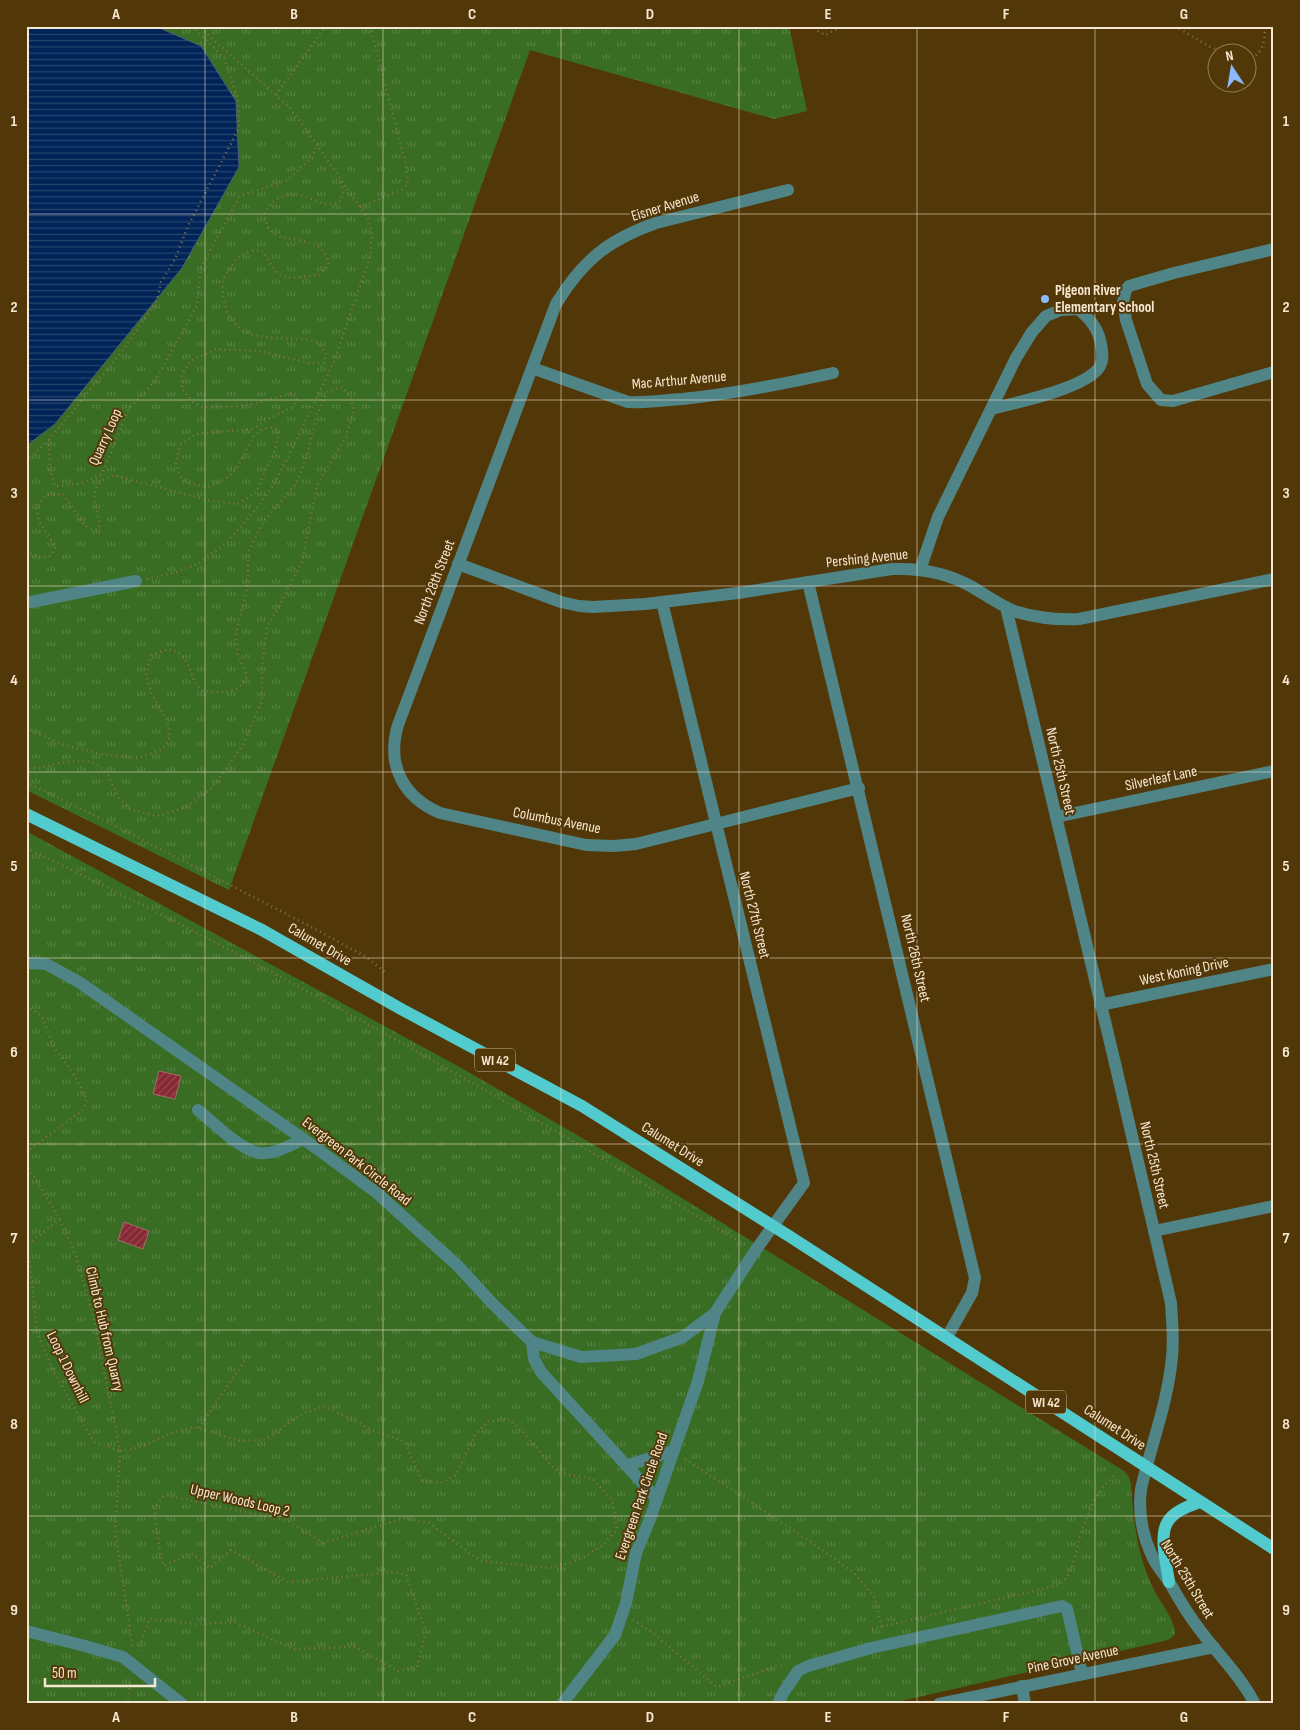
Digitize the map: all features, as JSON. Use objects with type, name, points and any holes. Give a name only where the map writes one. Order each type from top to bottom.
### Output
[{"type":"main road","name":"Calumet Drive","points":[[26,814],[262,930],[401,1009],[582,1106],[774,1226],[1274,1549]]},
{"type":"main road","points":[[1169,1582],[1164,1546],[1166,1525],[1176,1513],[1200,1502]]},
{"type":"street","name":"Eisner Avenue","points":[[532,368],[556,304],[576,274],[600,251],[616,240],[656,223],[788,190]]},
{"type":"street","points":[[1274,249],[1174,273],[1130,286],[1126,290],[1123,302],[1126,320],[1147,384],[1162,400],[1173,400],[1274,372]]},
{"type":"street","points":[[920,570],[938,517],[1016,358],[1032,332],[1046,316],[1061,310],[1078,309],[1095,325],[1100,338],[1103,357],[1100,367],[1084,381],[991,409]]},
{"type":"street","name":"Mac Arthur Avenue","points":[[532,368],[628,402],[706,396],[763,388],[833,373]]},
{"type":"street","name":"North 28th Street","points":[[422,804],[400,778],[394,757],[395,736],[532,368]]},
{"type":"street","name":"Pershing Avenue","points":[[458,564],[561,602],[579,606],[645,604],[738,593],[892,569],[920,570],[954,578],[1006,607],[1036,617],[1058,620],[1079,619],[1274,578]]},
{"type":"street","points":[[26,603],[136,582]]},
{"type":"street","name":"North 26th Street","points":[[808,582],[859,788],[975,1278],[972,1293],[946,1337]]},
{"type":"street","name":"North 27th Street","points":[[662,602],[804,1183],[774,1226]]},
{"type":"street","name":"North 25th Street","points":[[1006,607],[1171,1303],[1172,1356],[1168,1383],[1146,1467],[1140,1499],[1141,1522],[1154,1559],[1200,1630],[1232,1667],[1255,1704]]},
{"type":"street","name":"Silverleaf Lane","points":[[1056,818],[1274,771]]},
{"type":"street","name":"Columbus Avenue","points":[[422,804],[440,813],[586,844],[614,846],[636,844],[717,825],[859,788]]},
{"type":"street","name":"Evergreen Park Circle Road","points":[[26,963],[46,964],[79,982],[303,1138],[377,1193],[458,1266],[532,1342],[581,1357],[636,1354],[683,1337],[715,1313]]},
{"type":"street","name":"West Koning Drive","points":[[1100,1005],[1274,969]]},
{"type":"street","points":[[198,1110],[245,1148],[260,1153],[290,1146],[303,1138]]},
{"type":"street","points":[[1154,1231],[1274,1206]]},
{"type":"street","name":"Evergreen Park Circle Road","points":[[562,1704],[615,1635],[636,1553],[698,1381],[715,1313],[755,1251],[774,1226]]},
{"type":"street","points":[[532,1342],[534,1359],[541,1372],[628,1465],[657,1499]]},
{"type":"street","points":[[628,1465],[674,1451]]},
{"type":"street","points":[[778,1704],[798,1671],[808,1666],[871,1648],[1062,1606],[1067,1609],[1082,1674]]},
{"type":"street","points":[[26,1631],[123,1658],[182,1704]]},
{"type":"street","name":"Pine Grove Avenue","points":[[939,1704],[1214,1647]]},
{"type":"street","points":[[1022,1686],[1025,1704]]},
{"type":"path","points":[[26,461],[49,440],[123,350],[156,304],[161,282],[175,259],[188,226],[239,128],[238,100],[224,58],[192,26]]},
{"type":"path","points":[[136,582],[177,572],[201,562],[228,541],[271,489],[333,364],[370,257],[372,234],[369,220],[304,124],[288,106],[198,26]]},
{"type":"path","points":[[276,95],[326,26]]},
{"type":"path","points":[[360,207],[397,192],[406,186],[408,180],[402,145],[370,26]]},
{"type":"path","points":[[817,26],[818,31],[825,35],[844,26]]},
{"type":"path","points":[[1175,26],[1208,46]]},
{"type":"path","points":[[1258,55],[1265,42],[1265,26]]},
{"type":"path","name":"Quarry Loop","points":[[49,440],[50,469],[55,486],[79,484],[102,474],[128,410],[155,380],[197,306],[201,267],[240,196],[286,181],[313,157],[316,144]]},
{"type":"path","points":[[26,551],[39,558],[50,556],[56,547],[39,522],[36,507],[46,495],[63,494],[85,526],[96,530],[100,525],[94,492],[100,480],[114,475],[207,500],[238,504],[256,492],[275,450],[279,434],[274,427],[263,429],[254,436],[235,471],[222,481],[206,487],[189,483],[180,476],[176,463],[180,445],[196,434],[252,428],[292,408],[297,398],[292,393],[253,404],[226,407],[203,406],[194,403],[182,389],[182,375],[190,361],[216,349],[259,351],[310,363],[324,363],[326,354],[320,345],[310,340],[267,337],[247,333],[236,326],[226,313],[223,297],[223,276],[236,258],[248,251],[261,250],[278,274],[292,278],[319,275],[328,265],[327,255],[318,247],[300,240],[279,236],[268,227],[264,214],[269,204],[281,197],[298,195],[331,205],[340,201],[343,192],[341,179]]},
{"type":"path","points":[[26,728],[64,745],[106,755],[138,758],[162,749],[170,737],[167,720],[152,694],[146,675],[151,655],[169,649],[181,654],[189,666],[194,681],[202,691],[221,693],[234,691],[245,682],[247,676],[238,655],[236,634],[247,588],[249,551],[263,522],[296,484],[307,455],[316,416],[328,391],[342,387],[350,396],[354,410],[346,436],[317,485],[302,562],[267,628],[262,663],[262,701],[243,745],[212,788],[184,808],[159,816],[131,810],[120,799],[106,772],[96,764],[82,760],[39,768],[26,768]]},
{"type":"path","points":[[26,782],[122,829],[317,930],[366,957],[385,972]]},
{"type":"path","points":[[26,848],[193,931],[462,1076],[740,1242]]},
{"type":"path","points":[[26,1009],[30,1008],[41,1015],[55,1049],[74,1075],[87,1099],[82,1111],[26,1152]]},
{"type":"path","name":"Climb to Hub from Quarry","points":[[26,1164],[60,1218],[76,1256],[94,1320],[120,1451],[115,1532],[134,1665]]},
{"type":"path","points":[[27,1244],[60,1218]]},
{"type":"path","points":[[733,1238],[736,1234]]},
{"type":"path","name":"Loop 1 Downhill","points":[[27,1244],[38,1332],[53,1370],[94,1442],[120,1451]]},
{"type":"path","points":[[199,1428],[245,1360]]},
{"type":"path","name":"Upper Woods Loop 2","points":[[120,1451],[141,1446],[174,1432],[195,1427],[240,1441],[265,1440],[303,1413],[326,1406],[372,1430],[404,1442],[422,1480],[440,1483],[456,1475],[475,1435],[488,1421],[510,1420],[523,1432],[558,1473],[593,1479],[612,1500],[617,1529],[602,1546],[579,1560],[549,1568],[481,1560],[429,1522],[404,1518],[323,1543],[288,1521],[165,1495],[154,1508],[160,1554],[164,1566],[191,1553],[210,1568],[231,1550],[288,1582],[393,1572],[406,1576],[426,1632],[417,1667],[398,1671],[355,1647],[294,1649],[235,1622],[195,1624],[149,1619],[134,1665]]},
{"type":"path","points":[[674,1451],[853,1572],[875,1598],[882,1627]]},
{"type":"path","points":[[872,1629],[1058,1585],[1066,1579],[1072,1568],[1081,1531],[1092,1506],[1103,1487],[1116,1473]]},
{"type":"path","points":[[622,1613],[653,1633],[717,1687],[776,1666],[796,1663],[802,1669]]},
{"type":"path","points":[[127,1704],[134,1665]]},
{"type":"green space","points":[[26,26],[789,26],[807,111],[774,119],[530,50],[229,890],[26,790]]},
{"type":"green space","points":[[26,831],[465,1070],[630,1166],[1124,1471],[1129,1477],[1131,1484],[1135,1526],[1144,1566],[1155,1592],[1171,1618],[1175,1634],[1170,1639],[1164,1641],[888,1704],[26,1704]]},
{"type":"water","points":[[155,26],[201,46],[236,101],[239,167],[182,268],[55,424],[26,446],[26,27]]},
{"type":"building","points":[[159,1071],[181,1076],[175,1099],[153,1094]]},
{"type":"building","points":[[124,1222],[149,1231],[143,1249],[118,1240]]},
{"type":"place","name":"Pigeon River Elementary School","points":[[1045,299]]}]
